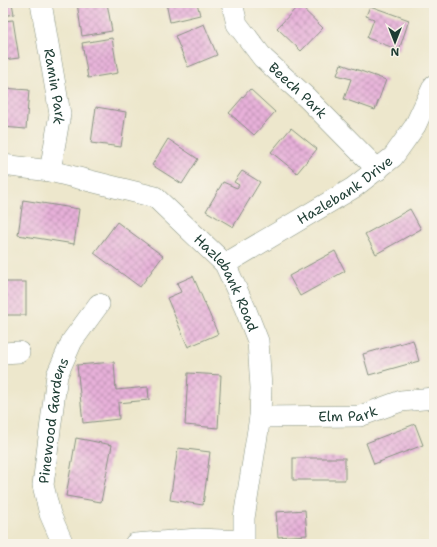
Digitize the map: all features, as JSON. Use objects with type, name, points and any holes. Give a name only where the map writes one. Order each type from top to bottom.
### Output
[{"type":"street","name":"Ramin Park","points":[[41,3],[60,114],[50,171]]},
{"type":"street","name":"Beech Park","points":[[232,3],[237,24],[263,58],[307,98],[378,170]]},
{"type":"street","name":"Hazlebank Drive","points":[[225,264],[353,188],[378,170],[393,157],[415,126],[434,85]]},
{"type":"street","name":"Hazlebank Road","points":[[3,165],[50,171],[155,197],[225,264],[258,340],[261,388],[260,417],[244,518],[244,542],[198,539],[135,544]]},
{"type":"street","name":"Pinewood Gardens","points":[[63,544],[50,514],[43,485],[57,375],[72,341],[99,304]]},
{"type":"street","name":"Elm Park","points":[[260,417],[360,416],[401,401],[434,398]]},
{"type":"building","points":[[3,3],[12,3],[14,14],[3,16]]},
{"type":"building","points":[[77,3],[107,3],[112,31],[82,36]]},
{"type":"building","points":[[166,3],[197,3],[200,15],[170,22]]},
{"type":"building","points":[[299,5],[323,28],[301,51],[277,28]]},
{"type":"building","points":[[370,6],[409,20],[399,50],[367,38],[374,19],[366,16]]},
{"type":"building","points":[[13,20],[19,58],[3,60],[3,21]]},
{"type":"building","points":[[204,24],[217,55],[188,67],[175,36]]},
{"type":"building","points":[[112,38],[118,73],[88,78],[82,43]]},
{"type":"building","points":[[341,64],[386,80],[375,110],[344,99],[351,79],[337,75]]},
{"type":"building","points":[[3,88],[29,90],[26,129],[3,127]]},
{"type":"building","points":[[250,89],[275,112],[254,135],[229,113]]},
{"type":"building","points":[[96,107],[126,112],[121,147],[91,143]]},
{"type":"building","points":[[291,128],[317,149],[297,173],[271,152]]},
{"type":"building","points":[[168,139],[198,159],[182,184],[152,165]]},
{"type":"building","points":[[242,171],[260,182],[233,227],[206,211],[223,182],[237,188],[239,185],[234,182]]},
{"type":"building","points":[[23,200],[79,209],[74,244],[18,235]]},
{"type":"building","points":[[410,209],[421,229],[376,254],[365,234]]},
{"type":"building","points":[[117,222],[163,256],[140,287],[94,253]]},
{"type":"building","points":[[335,251],[345,271],[300,296],[289,276]]},
{"type":"building","points":[[193,276],[218,334],[188,347],[167,298],[181,292],[177,283]]},
{"type":"building","points":[[3,282],[26,282],[26,315],[3,315]]},
{"type":"building","points":[[413,340],[419,361],[369,375],[363,354]]},
{"type":"building","points":[[114,362],[116,390],[148,387],[149,400],[118,403],[119,419],[83,423],[77,365]]},
{"type":"building","points":[[188,373],[221,375],[218,428],[185,425]]},
{"type":"building","points":[[415,424],[423,445],[374,464],[366,443]]},
{"type":"building","points":[[76,438],[112,445],[101,502],[66,496]]},
{"type":"building","points":[[178,448],[210,452],[203,505],[170,500]]},
{"type":"building","points":[[293,458],[345,458],[345,480],[293,480]]},
{"type":"building","points":[[305,510],[307,535],[278,537],[276,512]]}]
